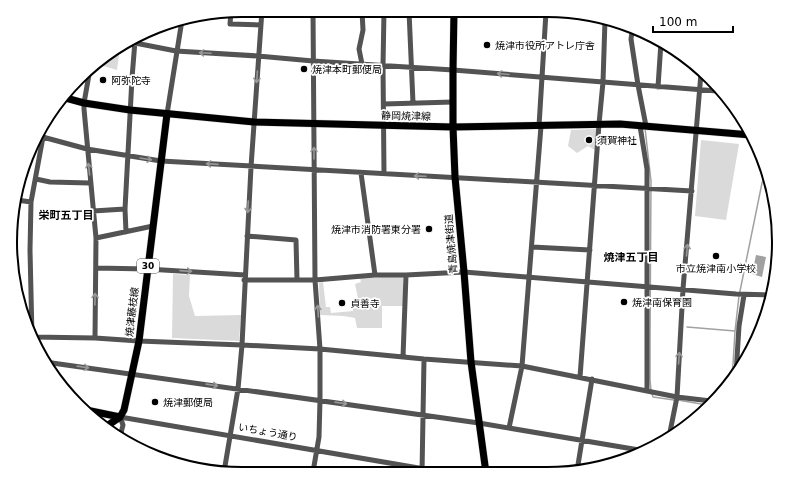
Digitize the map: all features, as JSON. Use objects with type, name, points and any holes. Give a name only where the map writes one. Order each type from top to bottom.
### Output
[{"type":"main road","name":"青島焼津街道","points":[[454,17],[453,127],[455,177],[471,362],[485,467]]},
{"type":"main road","name":"静岡焼津線","points":[[69,99],[84,103],[130,110],[254,122],[453,127],[599,124],[745,134]]},
{"type":"main road","name":"焼津藤枝線","points":[[120,417],[124,410],[139,341],[167,114]]},
{"type":"main road","name":"いちょう通り","points":[[95,412],[120,417]]},
{"type":"main road","points":[[110,424],[120,417]]},
{"type":"street","points":[[230,17],[230,24],[261,25]]},
{"type":"street","points":[[225,467],[238,389],[242,345],[250,167],[262,17]]},
{"type":"street","points":[[313,17],[315,280],[320,350],[319,437],[314,467]]},
{"type":"street","points":[[362,17],[363,30],[359,49],[362,64]]},
{"type":"street","points":[[384,17],[384,174]]},
{"type":"street","points":[[409,17],[413,103]]},
{"type":"street","points":[[509,428],[522,366],[532,247],[546,17]]},
{"type":"street","points":[[580,377],[603,82],[605,25]]},
{"type":"street","points":[[167,114],[181,26]]},
{"type":"street","points":[[631,33],[647,169],[647,390]]},
{"type":"street","points":[[137,43],[176,51],[453,70],[713,91]]},
{"type":"street","points":[[126,232],[125,209],[133,45]]},
{"type":"street","points":[[658,87],[661,48]]},
{"type":"street","points":[[88,78],[84,103],[96,238],[95,338]]},
{"type":"street","points":[[671,430],[676,397],[683,289],[701,78]]},
{"type":"street","points":[[384,104],[453,102]]},
{"type":"street","points":[[42,137],[87,148],[162,161],[692,192]]},
{"type":"street","points":[[32,321],[30,250],[31,202],[36,179],[41,141]]},
{"type":"street","points":[[361,173],[375,275]]},
{"type":"street","points":[[36,179],[50,182],[90,183]]},
{"type":"street","points":[[21,201],[31,202]]},
{"type":"street","points":[[93,211],[125,209]]},
{"type":"street","points":[[96,238],[153,226]]},
{"type":"street","points":[[247,236],[296,240],[297,280]]},
{"type":"street","points":[[532,247],[590,250]]},
{"type":"street","points":[[96,268],[147,269],[244,278],[297,280],[375,275],[464,272],[765,295]]},
{"type":"street","points":[[403,357],[406,275]]},
{"type":"street","points":[[737,363],[739,326],[744,294]]},
{"type":"street","points":[[38,336],[242,345],[522,366],[676,397],[706,400]]},
{"type":"street","points":[[423,467],[424,359]]},
{"type":"street","points":[[53,363],[479,423],[635,449]]},
{"type":"street","points":[[578,465],[592,379]]},
{"type":"street","points":[[120,417],[123,425],[121,432]]},
{"type":"street","name":"いちょう通り","points":[[120,417],[317,450],[403,467]]},
{"type":"shaded area","points":[[119,55],[117,70],[102,66]]},
{"type":"shaded area","points":[[597,129],[595,150],[588,146],[577,153],[568,146],[571,130]]},
{"type":"shaded area","points":[[701,140],[739,144],[726,220],[695,216]]},
{"type":"shaded area","points":[[756,255],[766,257],[762,277],[752,274]]},
{"type":"shaded area","points":[[173,274],[190,275],[189,296],[195,316],[241,315],[239,341],[172,338]]},
{"type":"shaded area","points":[[403,277],[403,306],[382,306],[382,328],[357,328],[355,318],[320,315],[319,283],[323,282],[326,307],[330,307],[331,313],[353,311],[353,304],[359,303],[355,284],[361,282],[360,278]]},
{"type":"waterway","points":[[645,128],[651,181],[651,390]]},
{"type":"waterway","points":[[732,369],[739,296],[763,180]]},
{"type":"waterway","points":[[687,327],[735,331]]},
{"type":"waterway","points":[[652,394],[653,397],[674,400]]},
{"type":"waterway","points":[[678,400],[702,404]]},
{"type":"place","name":"焼津市役所アトレ庁舎","points":[[487,45]]},
{"type":"place","name":"焼津本町郵便局","points":[[304,69]]},
{"type":"place","name":"阿弥陀寺","points":[[103,80]]},
{"type":"place","name":"須賀神社","points":[[589,140]]},
{"type":"place","name":"焼津市消防署東分署","points":[[429,229]]},
{"type":"place","name":"市立焼津南小学校","points":[[716,256]]},
{"type":"place","name":"焼津南保育園","points":[[624,302]]},
{"type":"place","name":"貞善寺","points":[[342,303]]},
{"type":"place","name":"焼津郵便局","points":[[155,402]]},
{"type":"district","name":"栄町五丁目","points":[[66,215]]},
{"type":"district","name":"焼津五丁目","points":[[631,257]]}]
